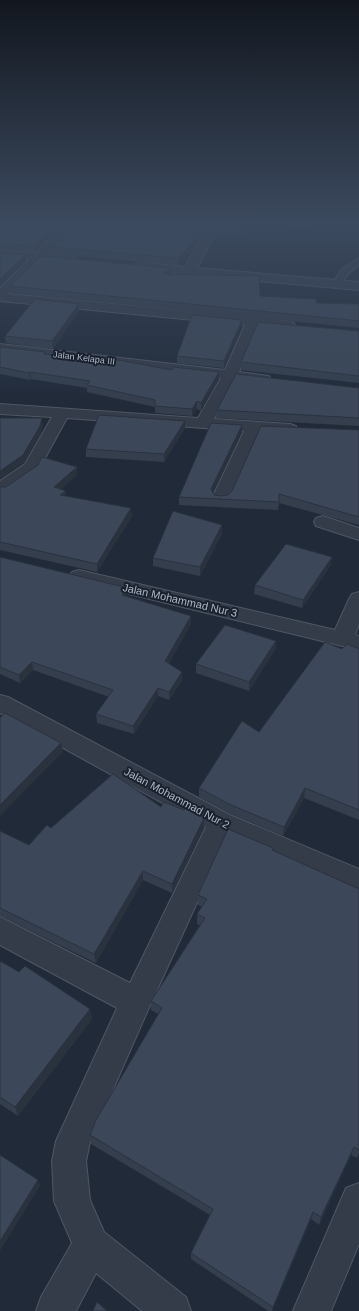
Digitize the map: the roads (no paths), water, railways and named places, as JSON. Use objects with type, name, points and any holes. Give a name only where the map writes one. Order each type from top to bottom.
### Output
[{"type":"street","points":[[0,296],[12,284]]},
{"type":"street","points":[[339,284],[359,286]]},
{"type":"street","points":[[0,296],[298,326]]},
{"type":"street","points":[[203,424],[230,375],[252,321]]},
{"type":"street","name":"Jalan Kelapa III","points":[[0,348],[276,380]]},
{"type":"street","points":[[0,410],[302,430]]},
{"type":"street","points":[[0,489],[32,467],[62,414]]},
{"type":"street","points":[[221,498],[254,427]]},
{"type":"street","points":[[323,522],[359,534]]},
{"type":"street","name":"Jalan Mohammad Nur 3","points":[[62,572],[350,641]]},
{"type":"street","points":[[350,641],[359,599]]},
{"type":"street","name":"Jalan Mohammad Nur 2","points":[[0,703],[221,822],[359,882]]},
{"type":"street","points":[[172,1311],[92,1245],[72,1201],[69,1161],[73,1141],[136,1002],[221,822]]},
{"type":"street","points":[[0,930],[136,1002]]},
{"type":"street","points":[[312,1311],[359,1201]]},
{"type":"street","points":[[55,1311],[92,1245]]}]
